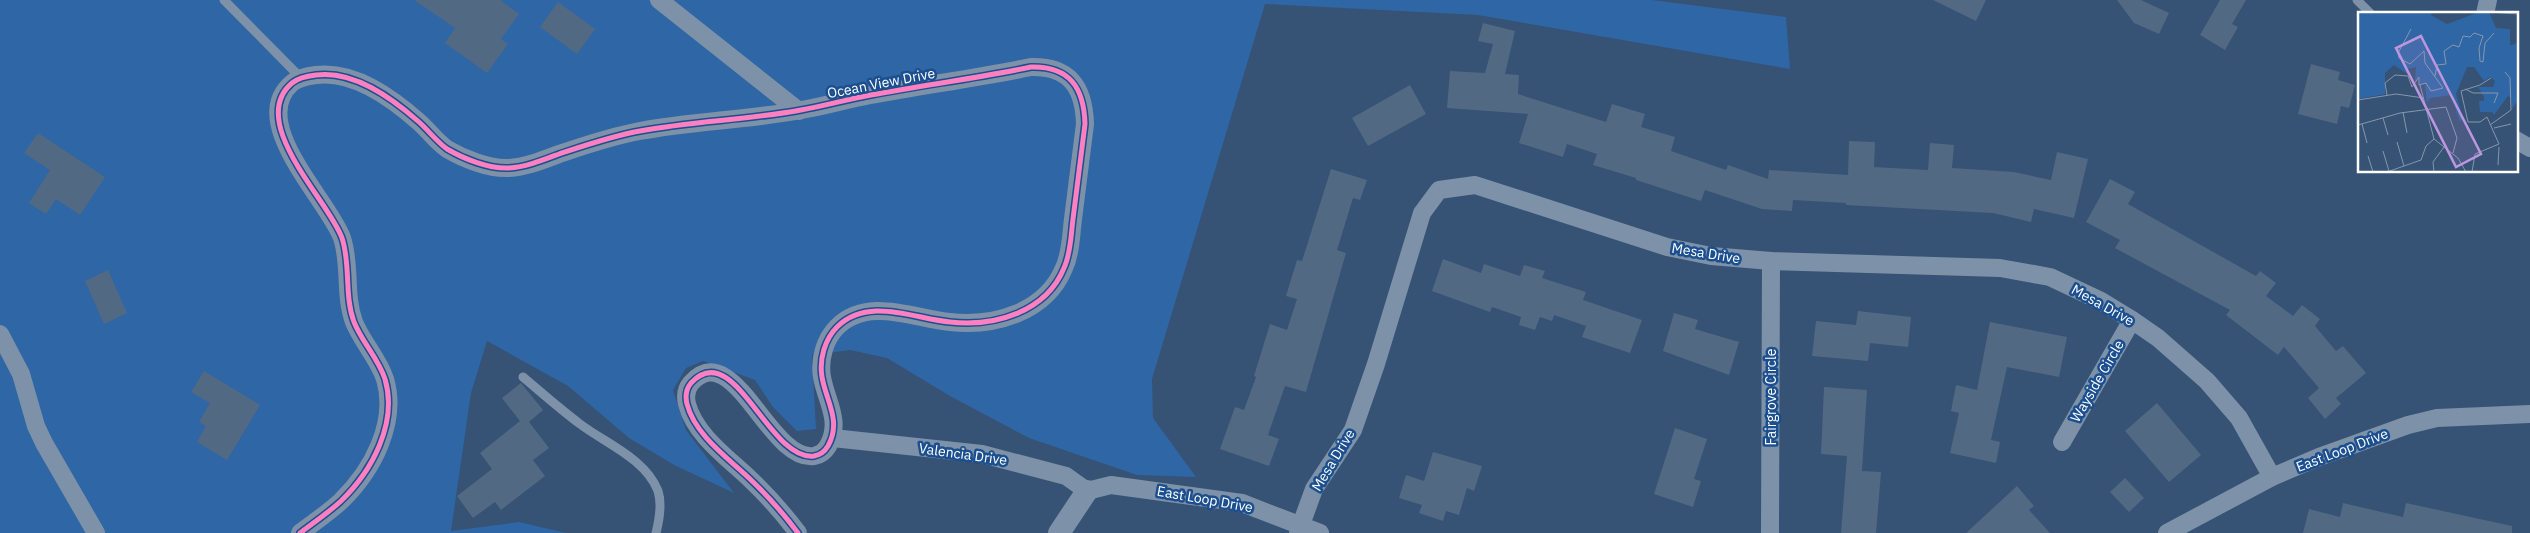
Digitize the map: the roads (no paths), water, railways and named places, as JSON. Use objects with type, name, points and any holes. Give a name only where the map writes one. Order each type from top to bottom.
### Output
[{"type":"street","points":[[659,0],[799,111]]},
{"type":"street","name":"Ocean View Drive","points":[[301,78],[329,73],[349,77],[397,105],[451,151],[487,165],[507,168],[529,164],[634,132],[674,125],[799,111],[868,95],[1031,67],[1046,67],[1066,76],[1080,91],[1084,105],[1085,124],[1068,257],[1057,282],[1033,306],[994,321],[950,322],[886,311],[867,312],[842,322],[827,340],[822,358],[822,376],[835,421],[833,438]]},
{"type":"street","points":[[300,533],[341,501],[366,472],[383,435],[388,399],[379,363],[354,322],[349,302],[343,242],[337,227],[318,201],[281,134],[279,109],[283,94],[291,84],[301,78]]},
{"type":"street","points":[[2518,141],[2530,148]]},
{"type":"street","name":"Mesa Drive","points":[[1300,529],[1314,489],[1352,430],[1376,364],[1422,213],[1440,190],[1474,185],[1565,216],[1668,247],[1712,256],[1771,261],[2000,268],[2050,277],[2101,301],[2132,320],[2158,338],[2207,381],[2239,418],[2272,478]]},
{"type":"street","name":"Fairgrove Circle","points":[[1770,532],[1771,261]]},
{"type":"street","name":"Wayside Circle","points":[[2062,442],[2132,320]]},
{"type":"street","points":[[0,334],[21,374],[36,426],[44,443],[96,533]]},
{"type":"street","points":[[798,533],[780,509],[721,453],[694,421],[686,403],[688,386],[699,374],[706,371],[726,376],[786,446],[796,454],[817,456],[826,450],[833,438]]},
{"type":"street","name":"East Loop Drive","points":[[2167,533],[2272,478],[2319,457],[2408,425],[2437,418],[2530,414]]},
{"type":"street","name":"Valencia Drive","points":[[833,438],[982,454],[1066,476],[1087,491]]},
{"type":"street","name":"East Loop Drive","points":[[1087,491],[1111,485],[1200,496],[1255,506],[1300,529],[1320,533]]},
{"type":"street","points":[[1059,533],[1087,491]]},
{"type":"lane","points":[[224,0],[301,78]]},
{"type":"lane","points":[[2357,0],[2369,12]]},
{"type":"lane","points":[[523,377],[581,425],[632,460],[651,478],[659,493],[659,519],[656,533]]}]
